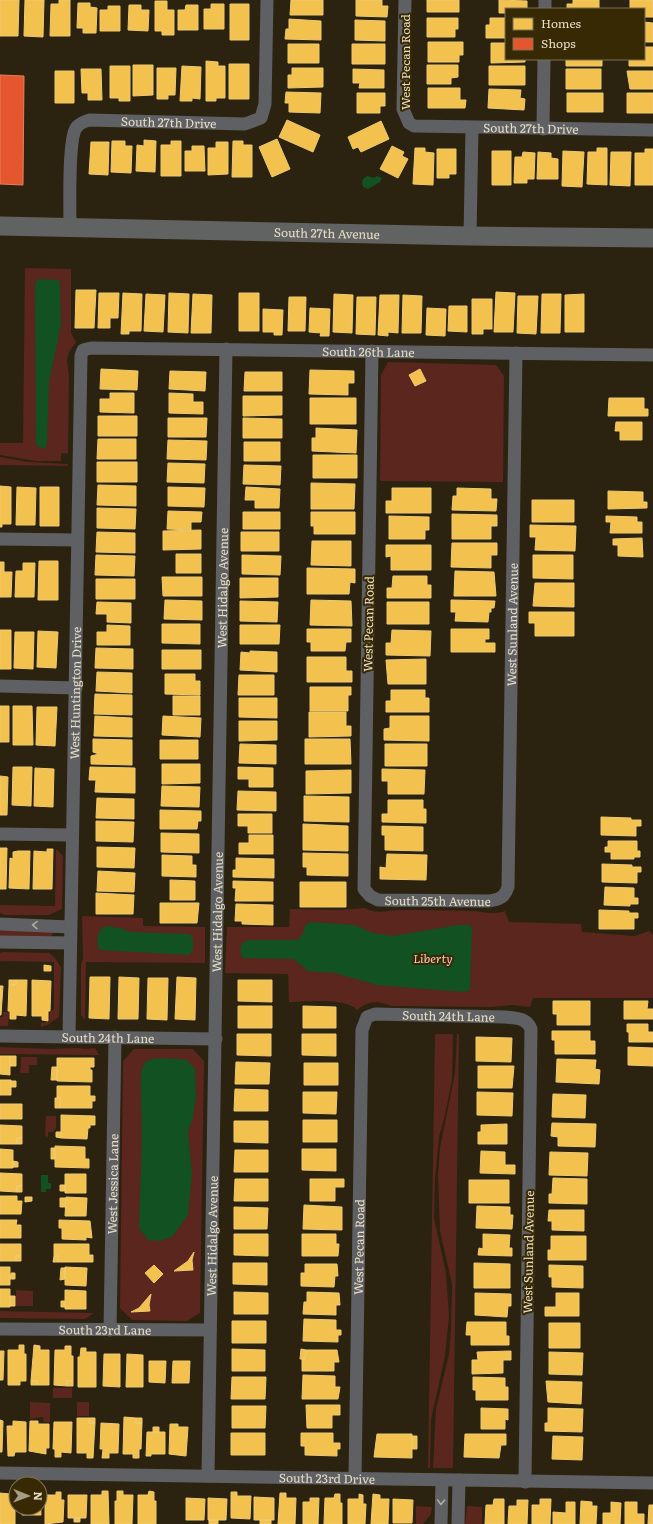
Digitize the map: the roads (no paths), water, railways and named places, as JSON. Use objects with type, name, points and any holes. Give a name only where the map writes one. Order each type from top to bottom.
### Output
[{"type":"main road","name":"South 27th Avenue","points":[[0,226],[470,236],[653,238]]},
{"type":"street","name":"South 27th Drive","points":[[70,228],[72,141],[77,127],[89,120],[245,124],[261,118],[265,104],[267,0]]},
{"type":"street","name":"West Pecan Road","points":[[405,0],[403,109],[409,123]]},
{"type":"street","points":[[543,129],[544,60]]},
{"type":"street","name":"South 27th Drive","points":[[409,123],[420,127],[653,130]]},
{"type":"street","points":[[470,236],[472,128]]},
{"type":"street","name":"South 26th Lane","points":[[83,350],[91,348],[226,349],[653,355]]},
{"type":"street","name":"West Hidalgo Avenue","points":[[208,1476],[226,349]]},
{"type":"street","name":"West Huntington Drive","points":[[69,1037],[70,926],[76,688],[77,540],[81,356],[83,350]]},
{"type":"street","name":"West Pecan Road","points":[[370,896],[364,889],[372,351]]},
{"type":"street","name":"West Sunland Avenue","points":[[504,895],[509,878],[516,353]]},
{"type":"street","points":[[0,539],[77,540]]},
{"type":"street","points":[[0,686],[76,688]]},
{"type":"street","points":[[0,834],[72,835]]},
{"type":"street","name":"South 25th Avenue","points":[[370,896],[378,900],[488,901],[498,899],[504,895]]},
{"type":"street","points":[[0,924],[70,926]]},
{"type":"street","points":[[0,942],[70,943]]},
{"type":"street","name":"South 24th Lane","points":[[367,1017],[375,1014],[505,1017],[520,1019],[528,1023]]},
{"type":"street","name":"West Pecan Road","points":[[355,1478],[361,1062],[362,1030],[367,1017]]},
{"type":"street","name":"West Sunland Avenue","points":[[524,1482],[532,1036],[528,1023]]},
{"type":"street","name":"South 24th Lane","points":[[0,1036],[216,1039]]},
{"type":"street","name":"West Jessica Lane","points":[[110,1330],[115,1037]]},
{"type":"street","name":"South 23rd Lane","points":[[0,1329],[210,1330]]},
{"type":"street","name":"South 23rd Drive","points":[[0,1473],[653,1483]]},
{"type":"street","points":[[441,1524],[442,1480]]},
{"type":"street","points":[[458,1524],[459,1480]]},
{"type":"park label","name":"Liberty","points":[[433,958]]}]
